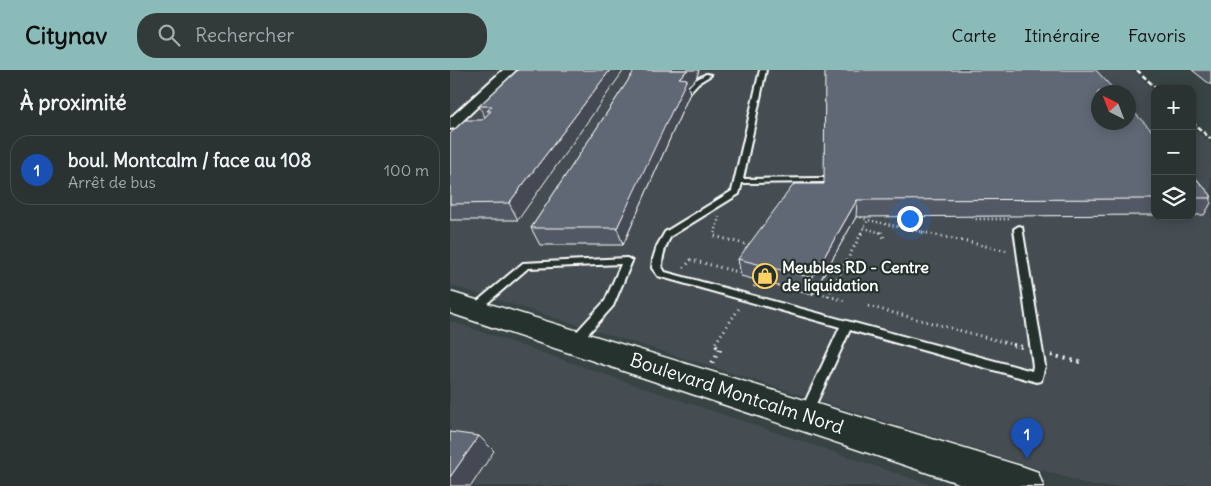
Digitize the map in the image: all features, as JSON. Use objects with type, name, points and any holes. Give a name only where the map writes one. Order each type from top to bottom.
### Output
[{"type":"street","points":[[450,125],[510,70]]},
{"type":"street","name":"Boulevard Montcalm Nord","points":[[462,306],[1024,486]]},
{"type":"lane","points":[[763,70],[736,192],[668,234],[662,243],[657,260],[658,271],[670,277],[1036,377],[1039,366],[1019,224]]},
{"type":"lane","points":[[686,93],[696,82],[708,75]]},
{"type":"lane","points":[[738,181],[824,180]]},
{"type":"lane","points":[[462,306],[526,265],[627,261],[609,303],[575,341]]},
{"type":"lane","points":[[805,415],[847,325]]},
{"type":"path","points":[[721,208],[714,236],[754,246]]},
{"type":"path","points":[[861,217],[1010,251]]},
{"type":"path","points":[[973,217],[974,219],[1004,218],[1019,224]]},
{"type":"path","points":[[828,296],[868,220]]},
{"type":"path","points":[[885,224],[882,232],[885,240]]},
{"type":"path","points":[[864,228],[882,232]]},
{"type":"path","points":[[749,245],[754,238]]},
{"type":"path","points":[[691,260],[742,272]]},
{"type":"path","points":[[814,292],[846,301]]},
{"type":"path","points":[[711,364],[721,348],[714,345],[741,306]]},
{"type":"path","points":[[868,306],[1023,347]]},
{"type":"path","points":[[1051,355],[1080,362]]},
{"type":"shaded area","points":[[450,70],[500,70],[450,115]]},
{"type":"shaded area","points":[[520,70],[1133,70],[1151,87],[1151,220],[1196,220],[1196,131],[1211,144],[1211,486],[1093,486],[450,285],[450,136]]},
{"type":"shaded area","points":[[450,321],[630,383],[934,486],[450,486]]},
{"type":"building","points":[[518,70],[610,70],[509,203],[450,204],[450,134],[465,120],[482,120],[491,111],[487,111],[492,106],[479,106]]},
{"type":"building","points":[[635,70],[688,70],[679,78],[687,79],[617,228],[531,228]]},
{"type":"building","points":[[825,70],[1096,70],[1110,85],[1091,85],[1091,130],[1136,130],[1136,114],[1151,130],[1151,199],[857,200],[812,278],[738,259],[794,184],[824,184]]},
{"type":"building","points":[[1196,178],[1211,195],[1211,198],[1196,198]]},
{"type":"building","points":[[450,432],[479,436],[450,477]]},
{"type":"railway","points":[[1137,70],[1153,85]]},
{"type":"railway","points":[[1196,126],[1211,139]]},
{"type":"place","name":"Meubles RD - Centre de liquidation","points":[[765,276]]},
{"type":"place","name":"boul. Montcalm / face au 108","points":[[1027,459]]}]
